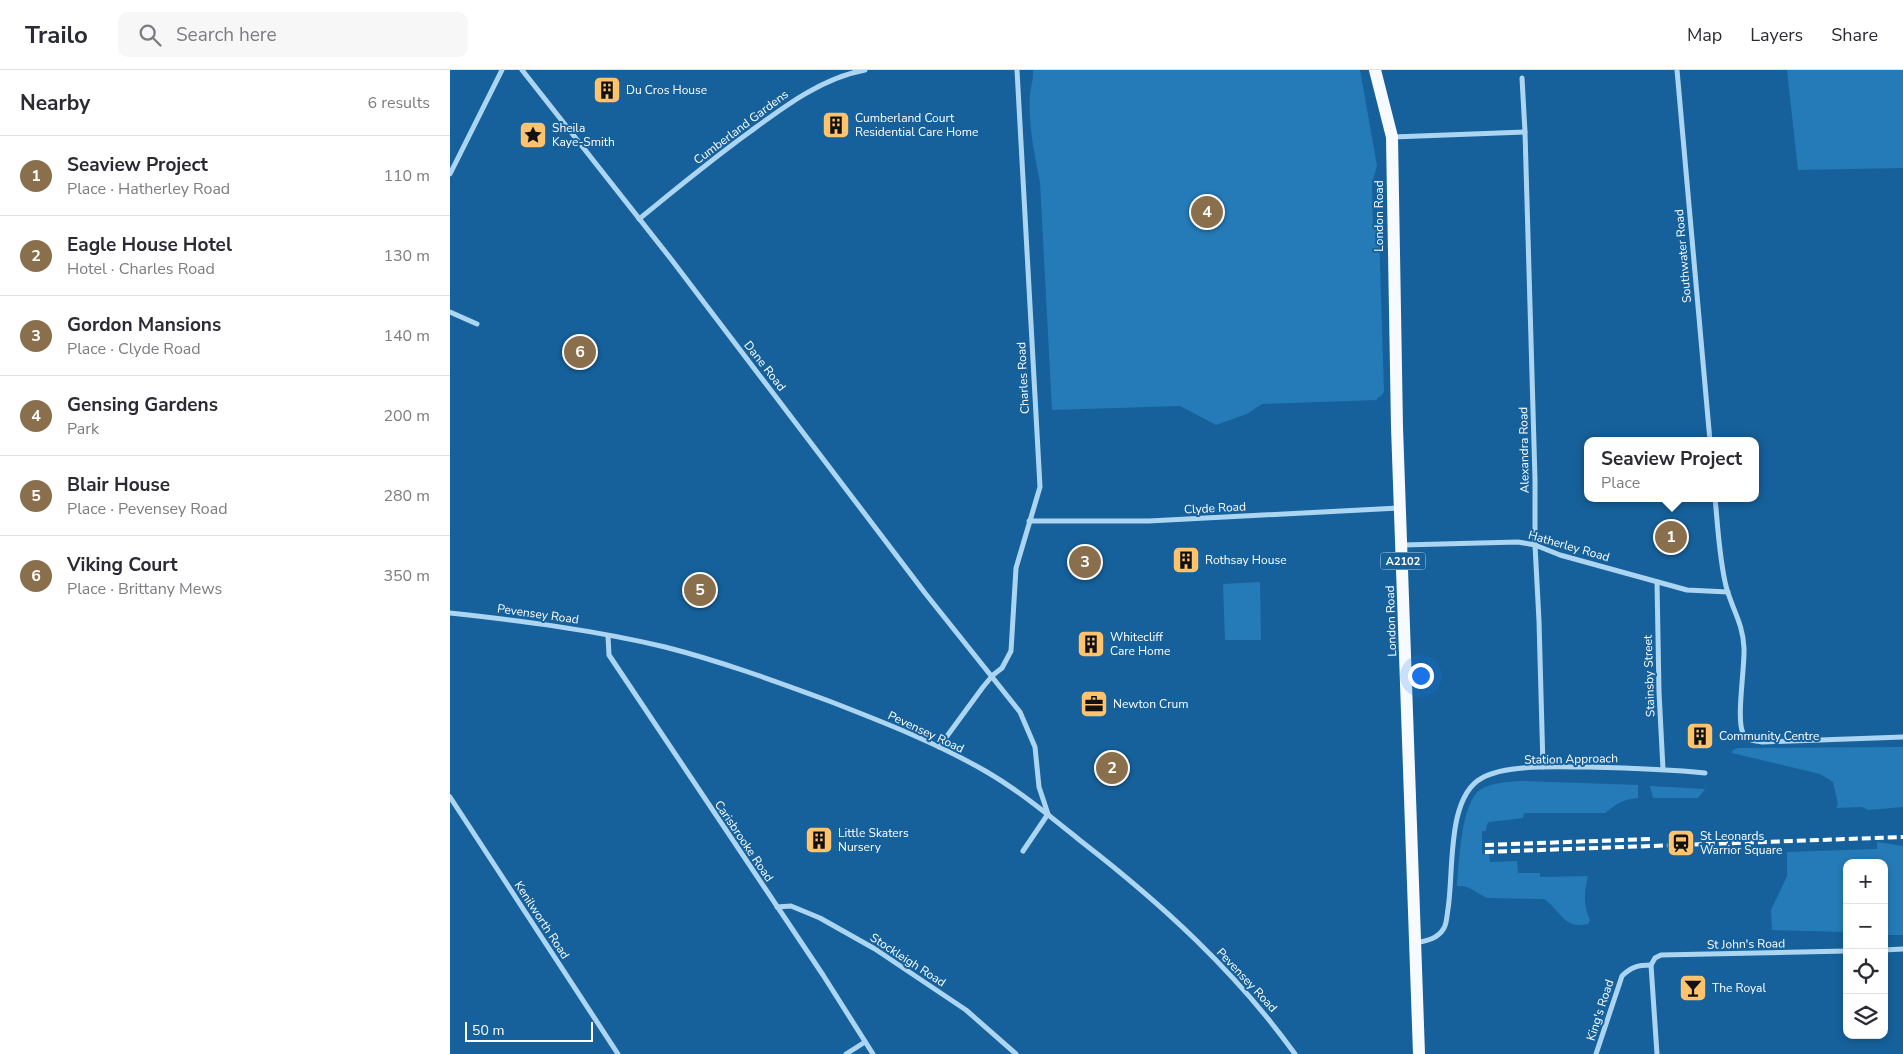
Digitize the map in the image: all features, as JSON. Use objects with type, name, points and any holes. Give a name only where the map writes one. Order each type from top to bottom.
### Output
[{"type":"main road","name":"London Road","points":[[1375,70],[1392,137],[1394,301],[1419,1054]]},
{"type":"street","points":[[450,174],[502,70]]},
{"type":"street","name":"Dane Road","points":[[522,70],[639,219],[925,593],[993,675]]},
{"type":"street","name":"Cumberland Gardens","points":[[639,219],[737,141],[799,96],[854,72],[865,70]]},
{"type":"street","name":"Charles Road","points":[[939,747],[961,715],[993,675],[1002,668],[1011,651],[1016,568],[1040,486],[1017,70]]},
{"type":"street","name":"Southwater Road","points":[[1677,70],[1710,437]]},
{"type":"street","name":"Alexandra Road","points":[[1522,78],[1543,767]]},
{"type":"street","points":[[1392,137],[1525,132]]},
{"type":"street","points":[[450,312],[477,324]]},
{"type":"street","points":[[1715,502],[1721,563],[1728,592],[1741,626],[1744,648],[1741,708],[1742,732],[1745,736],[1762,742],[1903,737]]},
{"type":"street","name":"Clyde Road","points":[[1030,521],[1149,521],[1401,508]]},
{"type":"street","name":"Hatherley Road","points":[[1402,545],[1518,542],[1535,545],[1560,555],[1687,590],[1728,592]]},
{"type":"street","name":"Stainsby Street","points":[[1657,582],[1659,692],[1663,769]]},
{"type":"street","name":"Pevensey Road","points":[[450,614],[537,622],[665,647],[734,668],[871,717],[939,747],[1016,790],[1140,889],[1185,929],[1226,971],[1270,1019],[1295,1054]]},
{"type":"street","name":"Carisbrooke Road","points":[[608,636],[608,655],[823,975],[873,1054]]},
{"type":"street","points":[[993,675],[1020,712],[1035,747],[1039,786],[1048,814],[1023,851]]},
{"type":"street","name":"Station Approach","points":[[1414,943],[1429,941],[1444,928],[1451,892],[1451,865],[1461,802],[1470,787],[1482,777],[1500,771],[1543,767],[1663,769],[1705,773]]},
{"type":"street","name":"Kenilworth Road","points":[[450,797],[618,1054]]},
{"type":"street","name":"Stockleigh Road","points":[[777,907],[791,906],[820,918],[875,949],[966,1010],[1016,1054]]},
{"type":"street","points":[[1888,950],[1903,949]]},
{"type":"street","name":"St John's Road","points":[[1651,964],[1655,958],[1661,955],[1843,951]]},
{"type":"street","points":[[1651,964],[1657,1054]]},
{"type":"street","name":"King's Road","points":[[1596,1054],[1622,976],[1629,968],[1651,964]]},
{"type":"street","points":[[846,1054],[865,1042]]},
{"type":"shaded area","points":[[1033,70],[1360,70],[1377,166],[1372,183],[1373,229],[1379,232],[1384,392],[1380,397],[1377,400],[1262,404],[1247,414],[1216,425],[1180,406],[1052,410],[1040,182],[1030,115]]},
{"type":"shaded area","points":[[1787,70],[1903,70],[1903,168],[1798,170]]},
{"type":"shaded area","points":[[1260,582],[1261,640],[1225,640],[1223,584]]},
{"type":"shaded area","points":[[1903,747],[1903,807],[1868,810],[1862,807],[1836,808],[1838,804],[1833,782],[1820,774],[1732,753],[1733,750],[1738,748]]},
{"type":"shaded area","points":[[1522,781],[1638,785],[1638,798],[1617,804],[1605,813],[1524,813],[1523,818],[1489,822],[1486,831],[1482,831],[1482,854],[1489,854],[1490,862],[1517,861],[1518,873],[1540,873],[1540,877],[1588,876],[1585,898],[1590,920],[1588,924],[1573,924],[1567,921],[1544,899],[1488,898],[1470,888],[1457,886],[1462,835],[1469,807],[1474,797],[1480,790],[1490,785]]},
{"type":"shaded area","points":[[1650,786],[1705,789],[1698,798],[1653,798]]},
{"type":"shaded area","points":[[1877,842],[1903,846],[1903,935],[1888,935],[1888,859],[1843,859],[1843,932],[1772,930],[1771,910],[1787,876],[1787,852],[1877,849]]},
{"type":"railway","points":[[1485,852],[1903,837]]},
{"type":"railway","points":[[1485,845],[1650,839]]},
{"type":"place","name":"Du Cros House","points":[[607,90]]},
{"type":"place","name":"Cumberland Court Residential Care Home","points":[[836,125]]},
{"type":"place","name":"Sheila Kaye-Smith","points":[[533,135]]},
{"type":"place","name":"Gensing Gardens","points":[[1207,212]]},
{"type":"place","name":"Viking Court","points":[[580,352]]},
{"type":"place","name":"Seaview Project","points":[[1671,537]]},
{"type":"place","name":"Rothsay House","points":[[1186,560]]},
{"type":"place","name":"Gordon Mansions","points":[[1085,562]]},
{"type":"place","name":"Blair House","points":[[700,590]]},
{"type":"place","name":"Whitecliff Care Home","points":[[1091,644]]},
{"type":"place","name":"Newton Crum","points":[[1094,704]]},
{"type":"place","name":"Community Centre","points":[[1700,736]]},
{"type":"place","name":"Eagle House Hotel","points":[[1112,768]]},
{"type":"place","name":"Little Skaters Nursery","points":[[819,840]]},
{"type":"place","name":"St Leonards Warrior Square","points":[[1681,843]]},
{"type":"place","name":"The Royal","points":[[1693,988]]}]
